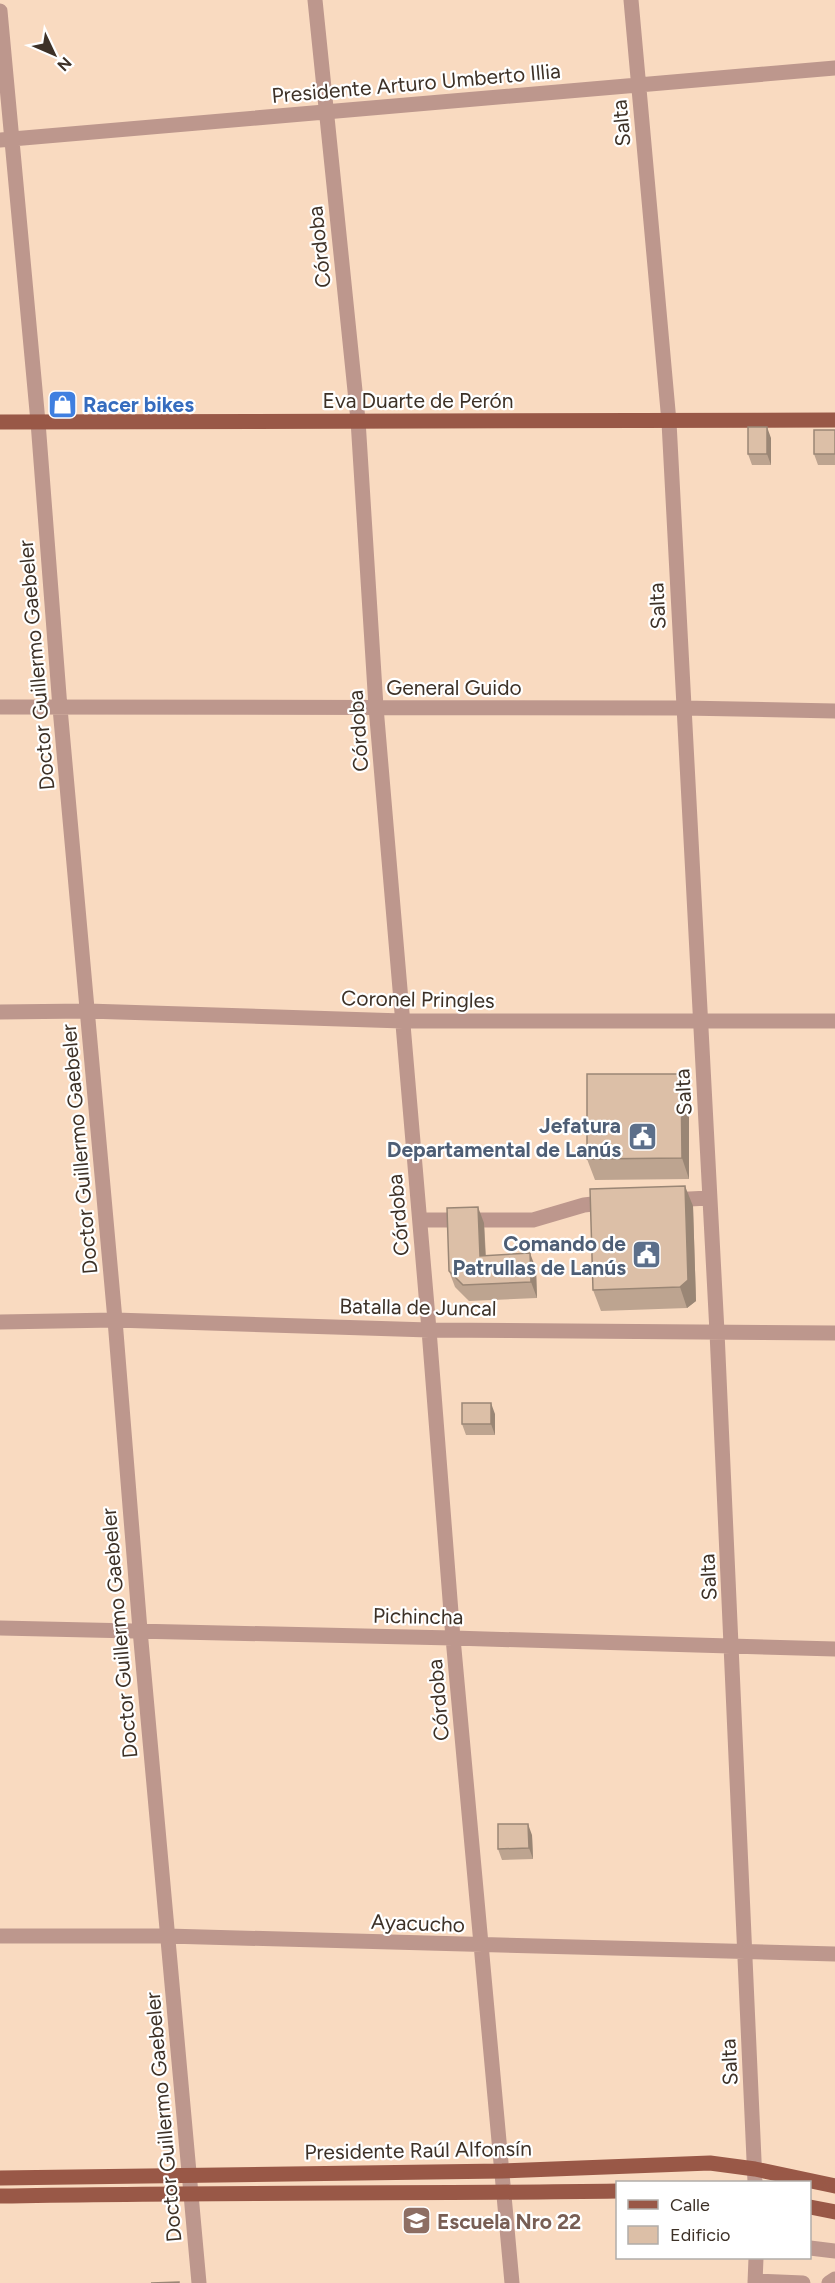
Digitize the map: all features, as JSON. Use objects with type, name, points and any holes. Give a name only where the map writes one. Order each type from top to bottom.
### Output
[{"type":"main road","name":"Eva Duarte de Perón","points":[[0,422],[835,420]]},
{"type":"main road","name":"Presidente Raúl Alfonsín","points":[[0,2178],[502,2171],[710,2163],[755,2176],[791,2181]]},
{"type":"main road","name":"Presidente Raúl Alfonsín","points":[[811,2184],[835,2187]]},
{"type":"main road","name":"Presidente Raúl Alfonsín","points":[[0,2196],[191,2192],[616,2191]]},
{"type":"main road","points":[[811,2207],[835,2212]]},
{"type":"street","name":"Córdoba","points":[[315,0],[358,420],[376,707],[453,1638],[483,1946],[512,2283]]},
{"type":"street","name":"Salta","points":[[631,0],[669,422],[717,1332],[755,2176]]},
{"type":"street","name":"Doctor Guillermo Gaebeler","points":[[0,11],[5,140],[38,422],[60,708],[116,1320],[140,1630],[199,2283]]},
{"type":"street","name":"Presidente Arturo Umberto Illia","points":[[5,140],[835,68]]},
{"type":"street","name":"General Guido","points":[[0,707],[683,708],[835,711]]},
{"type":"street","name":"Coronel Pringles","points":[[0,1012],[87,1011],[403,1021],[835,1021]]},
{"type":"street","points":[[651,1200],[709,1198]]},
{"type":"street","points":[[420,1220],[533,1220],[584,1205],[627,1201]]},
{"type":"street","name":"Batalla de Juncal","points":[[0,1322],[116,1320],[429,1330],[835,1333]]},
{"type":"street","name":"Pichincha","points":[[0,1628],[835,1649]]},
{"type":"street","name":"Ayacucho","points":[[0,1936],[167,1936],[835,1954]]},
{"type":"street","points":[[811,2248],[835,2252]]},
{"type":"street","points":[[756,2259],[755,2282],[803,2283]]},
{"type":"street","points":[[829,2283],[835,2279]]},
{"type":"building","points":[[748,427],[767,427],[767,454],[748,454]]},
{"type":"building","points":[[814,430],[835,430],[835,454],[814,454]]},
{"type":"building","name":"Jefatura Departamental de Lanús","points":[[587,1074],[681,1074],[682,1158],[587,1159]]},
{"type":"building","name":"Comando de Patrullas de Lanús","points":[[685,1186],[688,1280],[680,1287],[593,1290],[590,1189]]},
{"type":"building","points":[[478,1207],[480,1256],[530,1253],[531,1282],[463,1285],[449,1271],[447,1208]]},
{"type":"building","points":[[462,1403],[491,1403],[491,1424],[462,1424]]},
{"type":"building","points":[[498,1824],[528,1824],[529,1848],[498,1849]]},
{"type":"place","name":"Racer bikes","points":[[62,404]]},
{"type":"place","name":"Jefatura Departamental de Lanús","points":[[642,1137]]},
{"type":"place","name":"Comando de Patrullas de Lanús","points":[[647,1255]]},
{"type":"place","name":"Escuela Nro 22","points":[[416,2221]]}]
